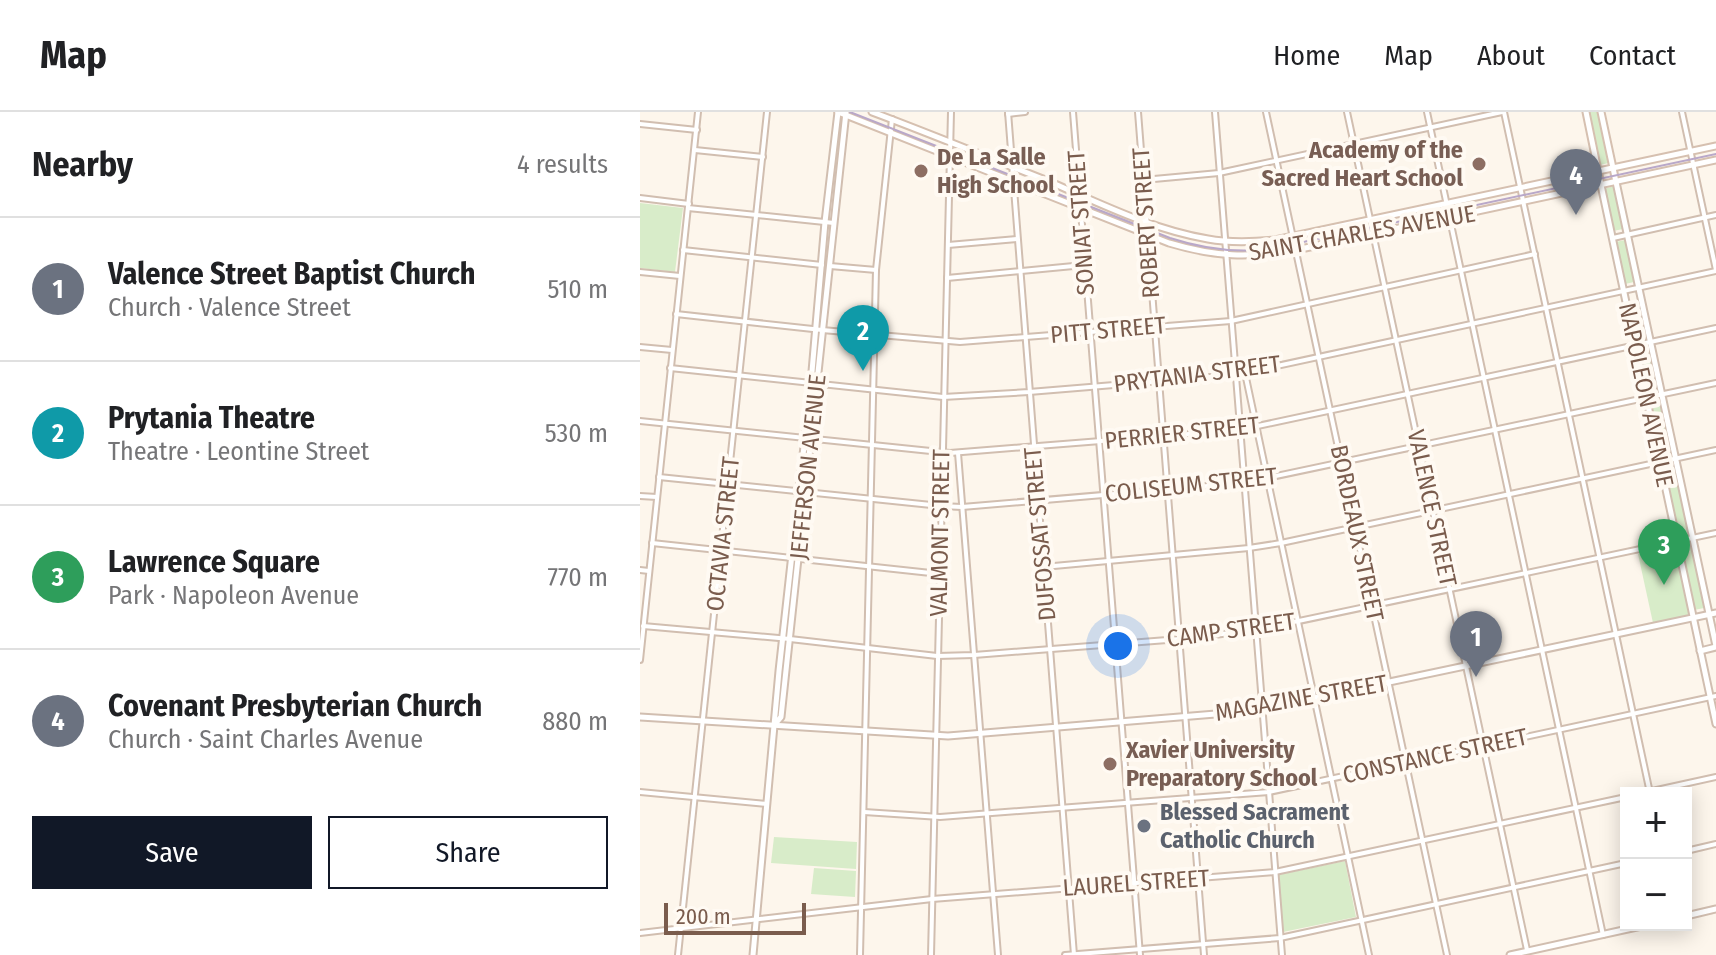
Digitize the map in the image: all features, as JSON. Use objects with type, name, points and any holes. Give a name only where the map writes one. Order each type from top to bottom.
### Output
[{"type":"street","points":[[640,660],[698,112]]},
{"type":"street","name":"OCTAVIA STREET","points":[[678,955],[767,112]]},
{"type":"street","name":"SAINT CHARLES AVENUE","points":[[838,112],[1148,235],[1185,248],[1226,256],[1296,250],[1373,235],[1716,160]]},
{"type":"street","name":"JEFFERSON AVENUE","points":[[826,265],[825,222],[838,112]]},
{"type":"street","name":"SAINT CHARLES AVENUE","points":[[872,112],[1146,221],[1192,236],[1225,241],[1259,242],[1293,236],[1716,146]]},
{"type":"street","name":"VALMONT STREET","points":[[931,955],[951,112]]},
{"type":"street","points":[[1008,113],[1025,112]]},
{"type":"street","name":"SONIAT STREET","points":[[1073,112],[1140,952]]},
{"type":"street","name":"ROBERT STREET","points":[[1138,112],[1204,955]]},
{"type":"street","points":[[1215,112],[1282,955]]},
{"type":"street","name":"BORDEAUX STREET","points":[[1266,112],[1447,955]]},
{"type":"street","name":"VALENCE STREET","points":[[1347,112],[1527,951]]},
{"type":"street","points":[[1427,112],[1603,935]]},
{"type":"street","points":[[1143,180],[1219,173],[1503,112],[1649,787]]},
{"type":"street","name":"NAPOLEON AVENUE","points":[[1586,112],[1693,619],[1713,696],[1716,724]]},
{"type":"street","name":"NAPOLEON AVENUE","points":[[1601,112],[1693,538],[1713,614],[1716,647]]},
{"type":"street","points":[[1682,112],[1716,271]]},
{"type":"street","name":"DUFOSSAT STREET","points":[[1008,113],[1074,955]]},
{"type":"street","name":"JEFFERSON AVENUE","points":[[753,955],[774,724],[781,717],[794,557],[846,114]]},
{"type":"street","points":[[860,955],[876,270],[892,119]]},
{"type":"street","points":[[640,124],[697,130]]},
{"type":"street","points":[[695,150],[763,157]]},
{"type":"street","points":[[1666,157],[1669,171]]},
{"type":"street","points":[[640,198],[834,223]]},
{"type":"street","points":[[1612,238],[1716,215]]},
{"type":"street","points":[[948,245],[1017,239]]},
{"type":"street","points":[[683,250],[876,270]]},
{"type":"street","name":"PITT STREET","points":[[676,314],[960,342],[1231,321],[1535,254]]},
{"type":"street","points":[[947,278],[1084,265]]},
{"type":"street","name":"PRYTANIA STREET","points":[[670,368],[943,397],[1235,375],[1716,271]]},
{"type":"street","points":[[640,272],[680,276]]},
{"type":"street","name":"PERRIER STREET","points":[[640,421],[942,453],[1163,437],[1239,430],[1716,328]]},
{"type":"street","points":[[640,347],[672,350]]},
{"type":"street","points":[[1245,373],[1369,955]]},
{"type":"street","name":"COLISEUM STREET","points":[[659,477],[962,507],[1168,490],[1243,483],[1716,383]]},
{"type":"street","points":[[1043,567],[1281,543],[1716,450]]},
{"type":"street","points":[[958,453],[998,955]]},
{"type":"street","points":[[640,496],[657,497]]},
{"type":"street","name":"CAMP STREET","points":[[643,626],[937,656],[1180,639],[1298,622],[1716,533]]},
{"type":"street","points":[[652,543],[940,574]]},
{"type":"street","points":[[640,570],[649,571]]},
{"type":"street","name":"MAGAZINE STREET","points":[[640,717],[937,735],[1262,710],[1713,614]]},
{"type":"street","points":[[1700,651],[1716,647]]},
{"type":"street","name":"CONSTANCE STREET","points":[[864,812],[934,817],[1269,792],[1713,696]]},
{"type":"street","points":[[1672,787],[1716,777]]},
{"type":"street","points":[[640,792],[767,804]]},
{"type":"street","name":"LAUREL STREET","points":[[640,933],[932,899],[1275,872],[1620,798]]},
{"type":"street","points":[[1692,850],[1716,844]]},
{"type":"street","points":[[1065,955],[1140,952],[1204,943],[1280,938],[1620,864]]},
{"type":"street","points":[[1692,915],[1716,909]]},
{"type":"street","points":[[1510,955],[1620,931]]},
{"type":"green space","points":[[1588,112],[1598,112],[1609,163],[1599,165]]},
{"type":"green space","points":[[1614,186],[1623,229],[1613,231],[1604,189]]},
{"type":"green space","points":[[640,203],[683,208],[675,272],[640,268]]},
{"type":"green space","points":[[1625,240],[1634,282],[1625,284],[1616,242]]},
{"type":"green space","points":[[1648,347],[1658,389],[1648,391],[1639,349]]},
{"type":"green space","points":[[1660,400],[1671,453],[1661,455],[1650,402]]},
{"type":"green space","points":[[1674,464],[1688,532],[1678,534],[1664,466]]},
{"type":"green space","points":[[1691,545],[1704,608],[1694,610],[1681,547]]},
{"type":"green space","points":[[1674,547],[1689,615],[1653,623],[1638,554]]},
{"type":"green space","points":[[774,837],[857,842],[856,869],[771,863]]},
{"type":"green space","points":[[1345,861],[1356,917],[1283,932],[1278,875]]},
{"type":"green space","points":[[814,868],[856,871],[855,897],[811,894]]},
{"type":"tram line","points":[[850,112],[1170,238],[1209,248],[1235,250],[1275,248],[1716,154]]},
{"type":"place","name":"Academy of the Sacred Heart School","points":[[1479,164]]},
{"type":"place","name":"De La Salle High School","points":[[921,171]]},
{"type":"place","name":"Covenant Presbyterian Church","points":[[1576,215]]},
{"type":"place","name":"Prytania Theatre","points":[[863,371]]},
{"type":"place","name":"Lawrence Square","points":[[1664,585]]},
{"type":"place","name":"Valence Street Baptist Church","points":[[1476,677]]},
{"type":"place","name":"Xavier University Preparatory School","points":[[1110,764]]},
{"type":"place","name":"Blessed Sacrament Catholic Church","points":[[1144,826]]}]
